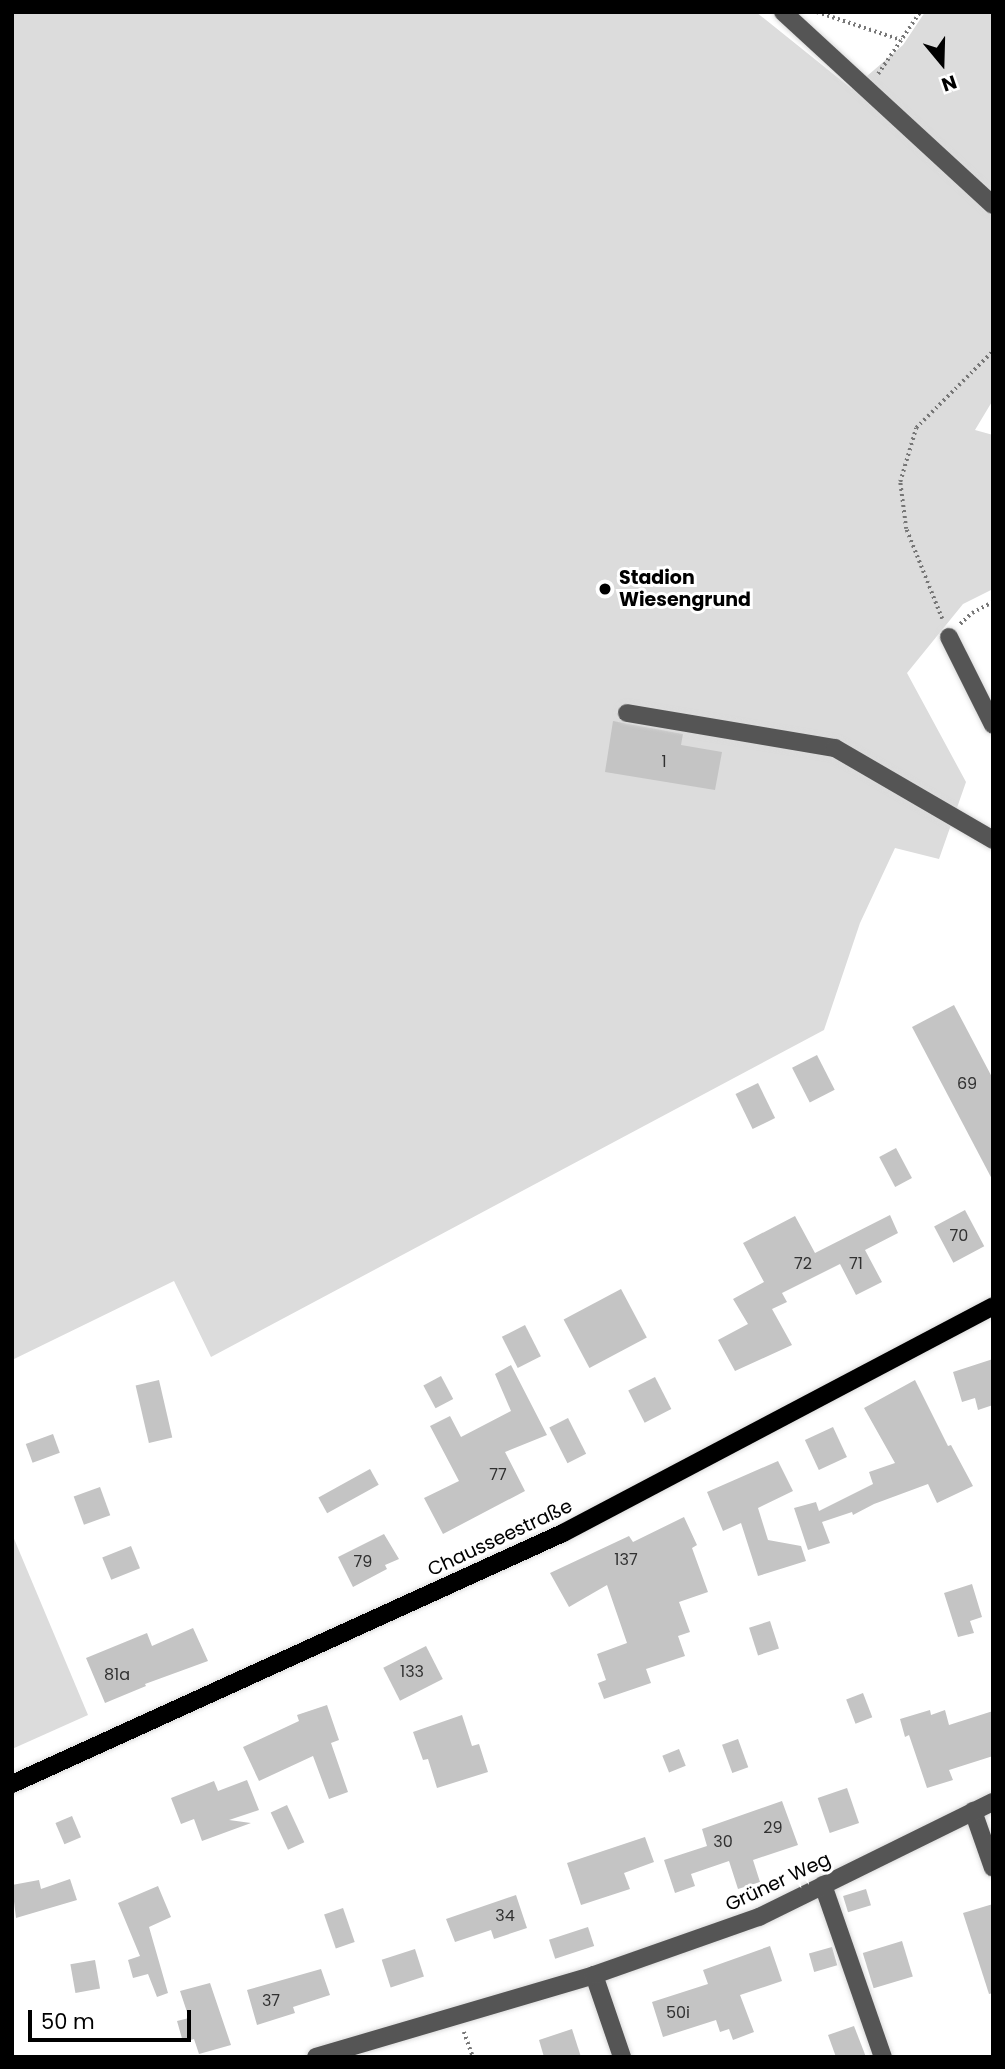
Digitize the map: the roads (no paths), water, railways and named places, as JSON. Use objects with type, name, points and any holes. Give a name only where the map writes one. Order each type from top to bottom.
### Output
[{"type":"main road","name":"Chausseestraße","points":[[12,1784],[563,1533],[993,1306]]},
{"type":"street","points":[[783,12],[993,205]]},
{"type":"street","points":[[949,637],[993,725]]},
{"type":"street","points":[[627,713],[835,748],[993,840]]},
{"type":"street","name":"Grüner Weg","points":[[316,2057],[594,1975],[758,1917],[993,1802]]},
{"type":"street","points":[[973,1811],[993,1868]]},
{"type":"street","points":[[822,1885],[883,2057]]},
{"type":"street","points":[[594,1975],[622,2057]]},
{"type":"place","name":"Stadion Wiesengrund","points":[[605,589]]}]
